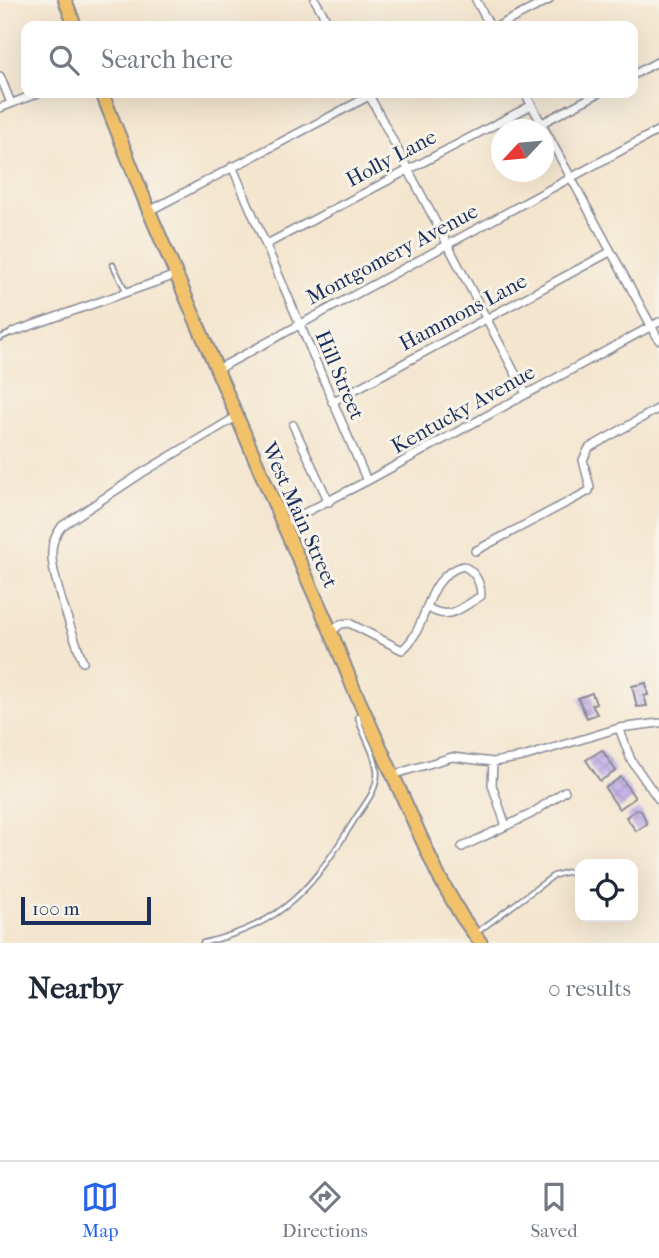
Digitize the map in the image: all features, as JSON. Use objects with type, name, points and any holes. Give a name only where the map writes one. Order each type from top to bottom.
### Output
[{"type":"main road","points":[[65,0],[73,21]]},
{"type":"main road","name":"West Main Street","points":[[104,98],[216,370],[392,775],[438,875],[478,939]]},
{"type":"street","points":[[316,0],[327,21]]},
{"type":"street","points":[[476,0],[487,21]]},
{"type":"street","points":[[508,21],[549,0]]},
{"type":"street","points":[[638,72],[659,61]]},
{"type":"street","points":[[0,76],[11,103]]},
{"type":"street","points":[[0,108],[24,98]]},
{"type":"street","points":[[149,211],[363,98]]},
{"type":"street","points":[[373,98],[526,394]]},
{"type":"street","points":[[528,98],[540,119]]},
{"type":"street","points":[[550,119],[590,98]]},
{"type":"street","name":"Holly Lane","points":[[267,244],[532,105]]},
{"type":"street","name":"Montgomery Avenue","points":[[216,370],[659,130]]},
{"type":"street","points":[[554,146],[659,340]]},
{"type":"street","name":"Hill Street","points":[[232,166],[367,481]]},
{"type":"street","name":"Hammons Lane","points":[[332,402],[610,253]]},
{"type":"street","points":[[13,332],[176,275]]},
{"type":"street","name":"Kentucky Avenue","points":[[282,524],[329,502],[659,322]]},
{"type":"street","points":[[475,551],[589,491],[583,460],[589,448],[659,408]]},
{"type":"street","points":[[83,662],[53,569],[52,549],[55,535],[62,526],[142,473],[236,417]]},
{"type":"street","points":[[293,425],[329,502]]},
{"type":"street","points":[[331,632],[341,624],[349,623],[402,650],[410,643],[437,584],[445,575],[463,566],[470,569],[481,586],[481,596],[446,615],[438,615],[427,607]]},
{"type":"street","points":[[392,775],[452,757],[493,762],[523,757],[619,728],[659,723]]},
{"type":"street","points":[[619,728],[631,760],[659,800]]},
{"type":"street","points":[[493,762],[492,785],[506,826]]},
{"type":"street","points":[[462,847],[531,814],[565,791]]},
{"type":"lane","points":[[113,265],[126,291]]},
{"type":"lane","points":[[0,338],[13,332]]},
{"type":"lane","points":[[203,943],[229,937],[263,923],[290,903],[326,865],[371,798],[377,774],[360,726],[358,716],[364,711]]},
{"type":"lane","points":[[478,939],[553,876],[567,872],[575,874]]},
{"type":"building","points":[[646,683],[648,695],[644,696],[647,706],[637,707],[632,686]]},
{"type":"building","points":[[592,693],[596,704],[592,705],[597,714],[587,718],[578,698]]},
{"type":"building","points":[[602,750],[616,771],[600,781],[586,760]]},
{"type":"building","points":[[621,777],[635,798],[619,809],[605,788]]},
{"type":"building","points":[[638,809],[647,824],[636,831],[626,817]]}]
